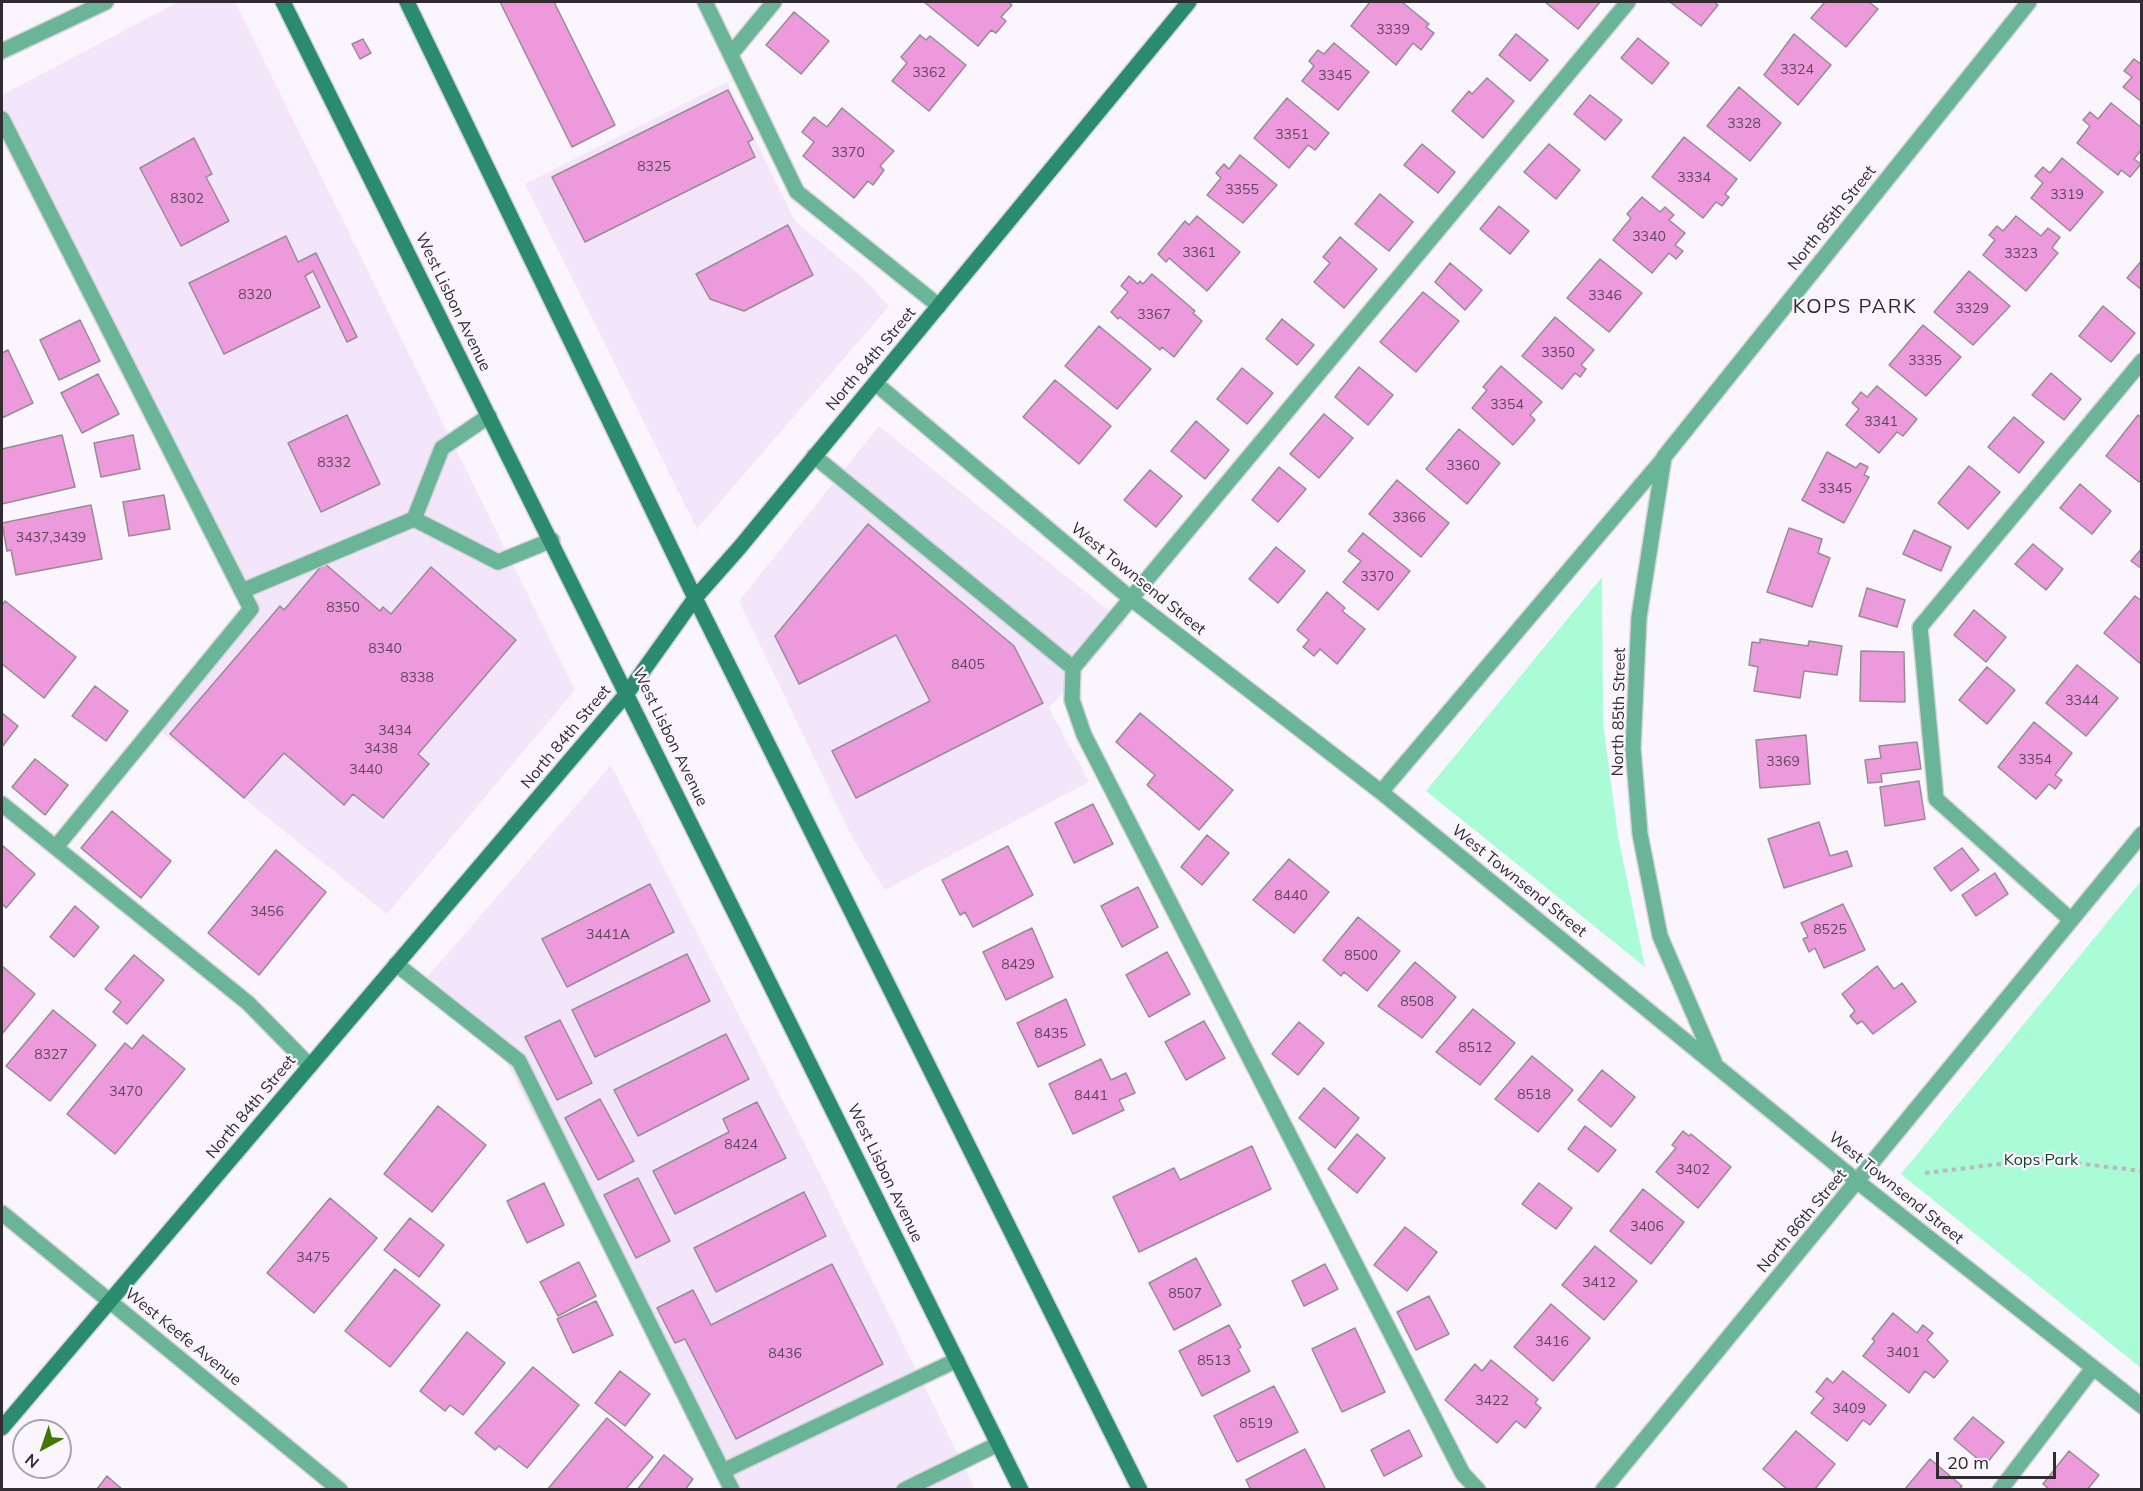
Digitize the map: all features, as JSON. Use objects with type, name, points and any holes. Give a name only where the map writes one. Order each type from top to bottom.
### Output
[{"type":"main road","name":"West Lisbon Avenue","points":[[283,2],[628,692],[1021,1490]]},
{"type":"main road","points":[[407,2],[695,598],[1140,1490]]},
{"type":"main road","name":"North 84th Street","points":[[2,1428],[628,692],[695,598],[1189,2]]},
{"type":"street","points":[[2,51],[106,2]]},
{"type":"street","points":[[705,2],[797,192],[939,306]]},
{"type":"street","points":[[731,54],[774,2]]},
{"type":"street","points":[[1478,1490],[1463,1474],[1084,735],[1072,700],[1073,668],[1628,2]]},
{"type":"street","name":"North 85th Street","points":[[1381,792],[1664,457],[2029,2]]},
{"type":"street","points":[[2,119],[251,609],[56,847]]},
{"type":"street","points":[[2071,920],[1936,799],[1920,627],[2142,361]]},
{"type":"street","name":"West Townsend Street","points":[[875,383],[1130,598],[1381,792],[1858,1182],[2142,1406]]},
{"type":"street","points":[[242,591],[414,519],[442,448],[489,416]]},
{"type":"street","points":[[814,456],[1073,668]]},
{"type":"street","name":"North 85th Street","points":[[1664,457],[1639,617],[1633,748],[1640,834],[1660,936],[1715,1063]]},
{"type":"street","points":[[414,519],[498,562],[552,540]]},
{"type":"street","points":[[2,804],[248,1003],[310,1066]]},
{"type":"street","name":"North 86th Street","points":[[1603,1490],[2142,834]]},
{"type":"street","points":[[396,964],[519,1061],[732,1490]]},
{"type":"street","name":"West Keefe Avenue","points":[[2,1213],[340,1490]]},
{"type":"street","points":[[723,1471],[957,1360]]},
{"type":"street","points":[[2000,1490],[2093,1368]]},
{"type":"street","points":[[904,1490],[998,1444]]},
{"type":"path","points":[[1925,1173],[2042,1159],[2142,1171]]},
{"type":"shaded area","points":[[178,2],[235,2],[575,690],[387,914],[150,723],[244,611],[2,138],[2,95]]},
{"type":"shaded area","points":[[727,82],[795,221],[861,276],[889,306],[697,529],[525,184]]},
{"type":"shaded area","points":[[879,426],[1124,623],[1049,708],[1089,782],[885,890],[852,837],[739,601]]},
{"type":"shaded area","points":[[611,765],[808,1150],[975,1489],[728,1489],[499,1048],[423,982]]},
{"type":"green space","points":[[1602,577],[1603,723],[1618,836],[1645,967],[1426,791]]},
{"type":"green space","name":"Kops Park","points":[[2141,881],[2141,1368],[1901,1174]]},
{"type":"building","points":[[500,2],[554,2],[615,125],[572,147]]},
{"type":"building","points":[[924,2],[1008,2],[1012,5],[1001,17],[1006,21],[996,33],[991,30],[978,46]]},
{"type":"building","points":[[1370,2],[1402,2],[1429,24],[1426,27],[1434,33],[1421,50],[1413,43],[1396,65],[1351,26]]},
{"type":"building","points":[[1545,2],[1600,2],[1578,29]]},
{"type":"building","points":[[1670,2],[1714,2],[1718,5],[1701,26]]},
{"type":"building","points":[[1825,2],[1869,2],[1878,9],[1846,47],[1811,18]]},
{"type":"building","points":[[794,12],[829,41],[801,74],[766,45]]},
{"type":"building","points":[[1516,34],[1548,60],[1530,81],[1499,55]]},
{"type":"building","points":[[1794,34],[1831,65],[1798,105],[1764,75]]},
{"type":"building","points":[[920,35],[926,40],[930,36],[966,65],[929,111],[892,81],[907,63],[901,57]]},
{"type":"building","points":[[1638,38],[1669,63],[1652,84],[1621,58]]},
{"type":"building","points":[[363,39],[371,53],[360,59],[352,44]]},
{"type":"building","points":[[1334,43],[1369,72],[1338,110],[1302,81],[1314,66],[1309,61],[1318,50],[1324,54]]},
{"type":"building","points":[[2134,59],[2142,65],[2142,102],[2123,87],[2132,77],[2124,71]]},
{"type":"building","points":[[1487,78],[1514,101],[1483,138],[1452,111],[1469,91],[1472,94]]},
{"type":"building","points":[[1739,87],[1781,123],[1750,161],[1707,126]]},
{"type":"building","points":[[728,90],[753,139],[748,142],[755,157],[585,242],[552,177]]},
{"type":"building","points":[[1590,95],[1622,120],[1605,140],[1574,114]]},
{"type":"building","points":[[1287,98],[1329,133],[1315,150],[1308,145],[1289,168],[1254,138]]},
{"type":"building","points":[[2111,103],[2142,128],[2142,149],[2134,159],[2141,164],[2130,177],[2121,170],[2118,175],[2077,143],[2090,126],[2083,120],[2090,112],[2098,119]]},
{"type":"building","points":[[842,108],[894,151],[880,166],[884,170],[873,185],[868,181],[854,198],[803,156],[814,142],[802,132],[814,117],[827,127]]},
{"type":"building","points":[[1684,137],[1737,179],[1725,194],[1729,197],[1722,206],[1716,202],[1703,218],[1652,177]]},
{"type":"building","points":[[194,138],[212,174],[206,177],[229,221],[181,246],[140,168]]},
{"type":"building","points":[[1422,144],[1455,172],[1438,193],[1404,165]]},
{"type":"building","points":[[1549,144],[1580,170],[1556,199],[1524,172]]},
{"type":"building","points":[[1240,155],[1277,185],[1243,223],[1207,195],[1221,178],[1216,173],[1224,164],[1229,169]]},
{"type":"building","points":[[2062,158],[2103,192],[2070,231],[2031,198],[2043,183],[2035,176],[2043,167],[2050,173]]},
{"type":"building","points":[[1380,194],[1413,222],[1389,251],[1355,224]]},
{"type":"building","points":[[1642,197],[1660,212],[1665,207],[1674,215],[1669,220],[1685,233],[1675,245],[1683,251],[1676,259],[1669,253],[1652,273],[1613,240],[1631,218],[1627,214]]},
{"type":"building","points":[[1499,206],[1529,231],[1510,254],[1480,229]]},
{"type":"building","points":[[1197,216],[1240,252],[1207,291],[1169,258],[1166,262],[1158,254],[1185,221],[1189,225]]},
{"type":"building","points":[[2016,216],[2041,236],[2048,228],[2060,237],[2052,248],[2058,253],[2026,291],[1983,255],[1995,240],[1989,235],[1997,226],[2003,231]]},
{"type":"building","points":[[788,225],[813,275],[744,311],[710,299],[696,274]]},
{"type":"building","points":[[286,236],[298,262],[316,253],[357,337],[347,342],[313,271],[305,276],[320,307],[224,354],[189,283]]},
{"type":"building","points":[[1340,237],[1377,269],[1344,308],[1314,282],[1330,263],[1323,257]]},
{"type":"building","points":[[1600,259],[1642,293],[1609,332],[1567,298]]},
{"type":"building","points":[[2142,260],[2142,290],[2127,278]]},
{"type":"building","points":[[1450,263],[1482,290],[1465,310],[1435,282]]},
{"type":"building","points":[[1969,271],[2010,306],[1973,345],[1934,312]]},
{"type":"building","points":[[1152,274],[1195,311],[1193,313],[1202,321],[1174,357],[1162,347],[1160,350],[1111,312],[1128,292],[1121,286],[1129,276],[1138,284],[1140,281],[1143,284]]},
{"type":"building","points":[[1423,292],[1459,321],[1416,372],[1380,342]]},
{"type":"building","points":[[2103,306],[2135,333],[2111,362],[2079,336]]},
{"type":"building","points":[[1555,317],[1594,350],[1581,365],[1586,369],[1580,377],[1575,373],[1562,389],[1522,356]]},
{"type":"building","points":[[1282,319],[1314,345],[1297,365],[1266,339]]},
{"type":"building","points":[[80,320],[100,361],[59,380],[40,340]]},
{"type":"building","points":[[1923,325],[1961,357],[1926,396],[1889,365]]},
{"type":"building","points":[[1099,326],[1151,369],[1117,409],[1065,366]]},
{"type":"building","points":[[8,350],[33,403],[2,418],[2,353]]},
{"type":"building","points":[[1501,366],[1542,402],[1530,415],[1535,420],[1513,445],[1472,408],[1487,390],[1483,387]]},
{"type":"building","points":[[1359,367],[1393,395],[1368,425],[1335,397]]},
{"type":"building","points":[[1242,368],[1273,393],[1247,424],[1217,399]]},
{"type":"building","points":[[2051,373],[2081,399],[2064,420],[2032,395]]},
{"type":"building","points":[[98,374],[119,414],[82,433],[61,393]]},
{"type":"building","points":[[1055,380],[1111,426],[1079,464],[1023,417]]},
{"type":"building","points":[[1877,386],[1917,419],[1903,436],[1897,432],[1879,453],[1846,425],[1859,409],[1852,403],[1861,392],[1867,397]]},
{"type":"building","points":[[1324,414],[1353,438],[1319,478],[1290,454]]},
{"type":"building","points":[[347,415],[380,484],[321,512],[288,443]]},
{"type":"building","points":[[2138,415],[2142,418],[2142,479],[2139,482],[2106,456]]},
{"type":"building","points":[[2014,417],[2044,442],[2019,473],[1988,447]]},
{"type":"building","points":[[1196,421],[1229,450],[1205,479],[1171,451]]},
{"type":"building","points":[[1459,429],[1500,463],[1467,504],[1426,469]]},
{"type":"building","points":[[62,435],[75,487],[2,504],[2,449]]},
{"type":"building","points":[[133,435],[140,469],[101,477],[94,443]]},
{"type":"building","points":[[1827,452],[1856,468],[1860,463],[1868,467],[1864,475],[1869,477],[1844,523],[1802,500]]},
{"type":"building","points":[[1969,466],[2000,492],[1968,529],[1938,503]]},
{"type":"building","points":[[1279,467],[1306,489],[1278,522],[1252,500]]},
{"type":"building","points":[[1150,470],[1182,496],[1156,527],[1124,500]]},
{"type":"building","points":[[1397,480],[1449,523],[1421,557],[1369,514]]},
{"type":"building","points":[[2080,484],[2111,511],[2092,534],[2060,508]]},
{"type":"building","points":[[164,495],[170,529],[129,536],[123,502]]},
{"type":"building","points":[[91,505],[102,559],[16,575],[11,550],[7,551],[2,523]]},
{"type":"building","points":[[868,524],[1014,646],[1043,703],[856,798],[832,751],[930,701],[896,635],[799,684],[775,636]]},
{"type":"building","points":[[1789,528],[1822,539],[1818,553],[1830,558],[1812,607],[1767,592]]},
{"type":"building","points":[[1914,530],[1951,547],[1941,571],[1903,554]]},
{"type":"building","points":[[1363,533],[1410,571],[1378,610],[1343,582],[1361,561],[1348,551]]},
{"type":"building","points":[[2033,544],[2063,569],[2046,590],[2015,564]]},
{"type":"building","points":[[1276,547],[1305,571],[1278,603],[1249,579]]},
{"type":"building","points":[[2142,548],[2142,569],[2131,561]]},
{"type":"building","points":[[324,563],[380,611],[383,607],[391,614],[431,567],[516,640],[418,754],[429,764],[383,818],[353,794],[344,805],[284,753],[244,798],[170,734],[280,606],[284,610]]},
{"type":"building","points":[[1867,588],[1905,600],[1897,627],[1859,616]]},
{"type":"building","points":[[1327,592],[1345,608],[1342,611],[1365,629],[1337,664],[1320,649],[1314,656],[1303,647],[1309,640],[1297,630]]},
{"type":"building","points":[[2135,596],[2142,601],[2142,665],[2104,633]]},
{"type":"building","points":[[5,601],[76,657],[44,698],[2,664],[2,605]]},
{"type":"building","points":[[1974,610],[2006,637],[1986,662],[1954,635]]},
{"type":"building","points":[[1760,639],[1808,646],[1809,641],[1842,646],[1837,675],[1804,671],[1800,698],[1754,691],[1758,667],[1749,665],[1752,642],[1760,643]]},
{"type":"building","points":[[1861,651],[1904,652],[1905,702],[1860,701]]},
{"type":"building","points":[[2077,665],[2118,698],[2086,736],[2046,703]]},
{"type":"building","points":[[1987,667],[2015,690],[1987,724],[1959,700]]},
{"type":"building","points":[[95,686],[128,711],[106,741],[72,716]]},
{"type":"building","points":[[2,713],[18,726],[2,747]]},
{"type":"building","points":[[1140,713],[1233,790],[1199,830],[1147,785],[1155,775],[1116,742]]},
{"type":"building","points":[[2034,722],[2072,753],[2055,775],[2062,780],[2055,789],[2049,784],[2036,799],[1998,767]]},
{"type":"building","points":[[1806,735],[1810,784],[1760,788],[1756,740]]},
{"type":"building","points":[[1917,742],[1921,769],[1881,774],[1882,782],[1868,783],[1865,760],[1881,758],[1879,746]]},
{"type":"building","points":[[35,759],[68,785],[45,815],[12,787]]},
{"type":"building","points":[[1919,781],[1925,819],[1885,826],[1880,787]]},
{"type":"building","points":[[1093,804],[1113,844],[1074,863],[1055,823]]},
{"type":"building","points":[[112,811],[171,861],[141,898],[81,848]]},
{"type":"building","points":[[1819,822],[1830,856],[1847,851],[1852,866],[1784,888],[1768,839]]},
{"type":"building","points":[[1207,835],[1229,853],[1202,885],[1181,867]]},
{"type":"building","points":[[2,845],[35,874],[6,908],[2,903]]},
{"type":"building","points":[[1008,846],[1033,895],[973,927],[965,912],[960,915],[942,880]]},
{"type":"building","points":[[1962,848],[1979,870],[1951,891],[1934,868]]},
{"type":"building","points":[[276,850],[326,892],[259,975],[208,933]]},
{"type":"building","points":[[1289,859],[1329,892],[1294,933],[1253,900]]},
{"type":"building","points":[[1995,873],[2008,894],[1976,916],[1962,895]]},
{"type":"building","points":[[650,884],[674,932],[567,987],[542,939]]},
{"type":"building","points":[[1138,887],[1158,927],[1122,947],[1101,906]]},
{"type":"building","points":[[1843,904],[1865,950],[1824,968],[1815,948],[1809,952],[1803,939],[1808,937],[1801,923]]},
{"type":"building","points":[[75,906],[99,927],[74,957],[50,937]]},
{"type":"building","points":[[1358,917],[1400,951],[1367,991],[1344,972],[1341,976],[1323,960]]},
{"type":"building","points":[[1032,928],[1053,977],[1006,1000],[983,952]]},
{"type":"building","points":[[1167,952],[1190,994],[1149,1017],[1126,975]]},
{"type":"building","points":[[687,954],[710,1001],[595,1057],[572,1010]]},
{"type":"building","points":[[134,955],[164,980],[127,1024],[113,1012],[121,1002],[105,989]]},
{"type":"building","points":[[1415,962],[1456,997],[1422,1038],[1378,1006]]},
{"type":"building","points":[[2,966],[35,994],[2,1034]]},
{"type":"building","points":[[1877,966],[1894,989],[1902,983],[1916,1002],[1873,1034],[1862,1021],[1857,1024],[1850,1016],[1855,1011],[1842,994]]},
{"type":"building","points":[[1066,999],[1085,1045],[1038,1067],[1017,1023]]},
{"type":"building","points":[[1473,1009],[1515,1043],[1480,1085],[1436,1052]]},
{"type":"building","points":[[53,1010],[96,1045],[50,1101],[6,1066]]},
{"type":"building","points":[[560,1020],[592,1083],[557,1100],[525,1037]]},
{"type":"building","points":[[1204,1021],[1225,1058],[1186,1080],[1165,1042]]},
{"type":"building","points":[[1299,1022],[1324,1043],[1298,1075],[1272,1054]]},
{"type":"building","points":[[726,1034],[749,1079],[638,1136],[614,1090]]},
{"type":"building","points":[[143,1035],[185,1069],[115,1154],[67,1114],[125,1043],[132,1049]]},
{"type":"building","points":[[1532,1056],[1573,1090],[1538,1132],[1495,1099]]},
{"type":"building","points":[[1101,1059],[1111,1080],[1126,1073],[1135,1093],[1119,1100],[1124,1110],[1073,1134],[1049,1084]]},
{"type":"building","points":[[1602,1070],[1635,1097],[1611,1127],[1578,1100]]},
{"type":"building","points":[[1324,1088],[1359,1118],[1335,1148],[1299,1118]]},
{"type":"building","points":[[600,1099],[634,1161],[598,1180],[565,1118]]},
{"type":"building","points":[[757,1102],[786,1158],[675,1214],[653,1171],[729,1132],[723,1119]]},
{"type":"building","points":[[438,1106],[486,1145],[432,1212],[384,1174]]},
{"type":"building","points":[[1585,1126],[1616,1150],[1598,1172],[1568,1149]]},
{"type":"building","points":[[1683,1131],[1689,1136],[1691,1134],[1731,1167],[1698,1208],[1656,1172],[1676,1148],[1672,1145]]},
{"type":"building","points":[[1357,1134],[1385,1158],[1357,1193],[1328,1169]]},
{"type":"building","points":[[1252,1146],[1271,1189],[1139,1252],[1113,1197],[1174,1168],[1180,1180]]},
{"type":"building","points":[[638,1178],[670,1241],[636,1258],[604,1195]]},
{"type":"building","points":[[544,1183],[564,1225],[527,1243],[507,1201]]},
{"type":"building","points":[[1539,1183],[1572,1208],[1556,1229],[1522,1204]]},
{"type":"building","points":[[1643,1189],[1684,1222],[1651,1264],[1610,1231]]},
{"type":"building","points":[[804,1192],[826,1236],[716,1292],[694,1248]]},
{"type":"building","points":[[330,1198],[377,1238],[314,1313],[267,1273]]},
{"type":"building","points":[[410,1218],[444,1245],[419,1277],[384,1250]]},
{"type":"building","points":[[1405,1227],[1437,1252],[1407,1291],[1374,1265]]},
{"type":"building","points":[[1595,1246],[1637,1281],[1604,1320],[1562,1285]]},
{"type":"building","points":[[1196,1258],[1221,1305],[1174,1330],[1149,1283]]},
{"type":"building","points":[[579,1262],[596,1296],[558,1316],[540,1282]]},
{"type":"building","points":[[832,1264],[883,1364],[736,1439],[685,1339],[675,1343],[657,1308],[693,1290],[711,1325]]},
{"type":"building","points":[[1325,1264],[1338,1289],[1304,1306],[1292,1281]]},
{"type":"building","points":[[395,1269],[440,1305],[390,1367],[345,1331]]},
{"type":"building","points":[[1429,1296],[1449,1334],[1416,1350],[1397,1312]]},
{"type":"building","points":[[596,1301],[613,1335],[573,1353],[557,1319]]},
{"type":"building","points":[[1551,1304],[1590,1338],[1553,1381],[1514,1347]]},
{"type":"building","points":[[1893,1313],[1917,1333],[1923,1325],[1933,1333],[1927,1340],[1948,1361],[1934,1378],[1925,1371],[1909,1393],[1863,1356],[1875,1341],[1872,1339]]},
{"type":"building","points":[[1229,1325],[1250,1371],[1202,1396],[1179,1351]]},
{"type":"building","points":[[1355,1328],[1385,1392],[1342,1412],[1312,1349]]},
{"type":"building","points":[[467,1332],[505,1363],[463,1415],[450,1405],[445,1411],[420,1391]]},
{"type":"building","points":[[1491,1360],[1538,1399],[1535,1403],[1541,1408],[1525,1428],[1516,1421],[1497,1443],[1445,1400],[1475,1364],[1482,1371]]},
{"type":"building","points":[[533,1367],[579,1405],[527,1468],[499,1446],[495,1450],[475,1433]]},
{"type":"building","points":[[620,1371],[650,1394],[625,1426],[595,1403]]},
{"type":"building","points":[[1843,1371],[1886,1405],[1870,1425],[1863,1420],[1847,1441],[1811,1413],[1824,1398],[1816,1392],[1827,1378],[1833,1383]]},
{"type":"building","points":[[1274,1386],[1298,1432],[1237,1462],[1214,1416]]},
{"type":"building","points":[[1973,1417],[2004,1442],[1985,1465],[1954,1439]]},
{"type":"building","points":[[607,1418],[653,1457],[625,1490],[547,1490]]},
{"type":"building","points":[[1409,1430],[1422,1456],[1384,1476],[1371,1450]]},
{"type":"building","points":[[1796,1431],[1835,1464],[1814,1490],[1788,1490],[1763,1469]]},
{"type":"building","points":[[1305,1449],[1326,1490],[1251,1490],[1246,1480]]},
{"type":"building","points":[[2069,1451],[2099,1475],[2087,1490],[2050,1490],[2043,1484]]},
{"type":"building","points":[[664,1455],[693,1479],[685,1490],[637,1490]]},
{"type":"building","points":[[1930,1459],[1962,1486],[1959,1490],[1905,1489]]},
{"type":"building","points":[[107,1476],[123,1490],[96,1490]]},
{"type":"district","name":"KOPS PARK","points":[[1855,307]]}]
